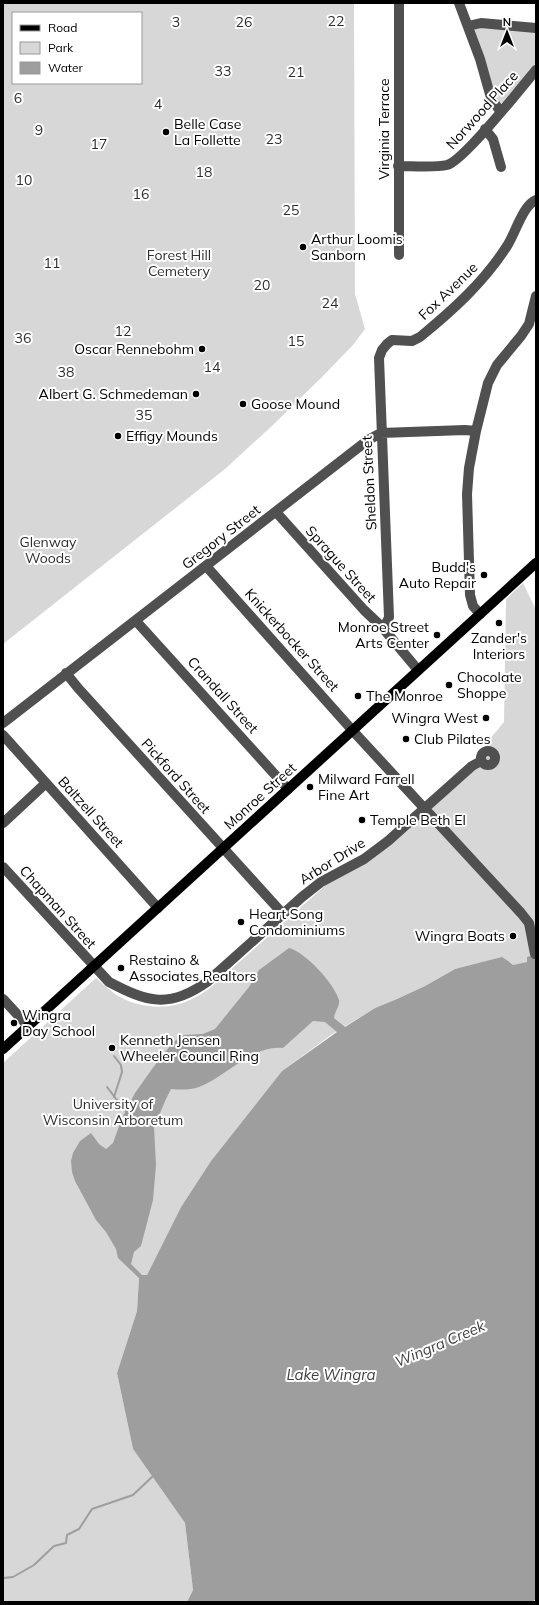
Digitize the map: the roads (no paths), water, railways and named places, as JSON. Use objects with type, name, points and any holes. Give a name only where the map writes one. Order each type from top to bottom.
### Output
[{"type":"main road","name":"Monroe Street","points":[[3,1049],[536,563]]},
{"type":"street","name":"Virginia Terrace","points":[[399,3],[399,256]]},
{"type":"street","points":[[459,3],[480,60],[491,98],[500,111]]},
{"type":"street","points":[[468,26],[481,23],[536,28]]},
{"type":"street","name":"Norwood Place","points":[[398,166],[442,165],[453,162],[485,129],[536,70]]},
{"type":"street","points":[[485,129],[493,139],[501,167]]},
{"type":"street","name":"Fox Avenue","points":[[392,340],[412,341],[420,337],[469,294],[487,274],[507,246],[527,207],[536,200]]},
{"type":"street","points":[[480,614],[473,606],[470,595],[467,526],[469,468],[484,396],[493,372],[529,324],[534,315],[536,296]]},
{"type":"street","name":"Sheldon Street","points":[[382,627],[389,620],[389,610],[379,358],[382,350],[392,340]]},
{"type":"street","name":"Gregory Street","points":[[3,723],[368,440],[381,433],[465,430],[476,431]]},
{"type":"street","name":"Sprague Street","points":[[276,512],[364,610],[382,627],[418,670]]},
{"type":"street","name":"Knickerbocker Street","points":[[206,566],[353,730],[530,923],[535,954]]},
{"type":"street","name":"Crandall Street","points":[[136,621],[288,789]]},
{"type":"street","name":"Pickford Street","points":[[66,673],[283,914]]},
{"type":"street","name":"Baltzell Street","points":[[3,735],[158,908]]},
{"type":"street","name":"Arbor Drive","points":[[93,966],[109,982],[131,994],[147,1000],[182,996],[196,990],[321,882],[364,859],[388,841],[472,766],[482,761]]},
{"type":"street","points":[[3,823],[46,783]]},
{"type":"street","name":"Chapman Street","points":[[3,867],[93,966]]},
{"type":"street","points":[[3,999],[28,1026]]},
{"type":"water","name":"Lake Wingra","points":[[289,948],[303,955],[325,977],[336,993],[339,1002],[334,1018],[345,1027],[375,1008],[425,986],[455,969],[502,957],[513,965],[527,962],[527,957],[536,954],[536,1599],[532,1602],[187,1602],[193,1590],[185,1523],[133,1449],[117,1373],[137,1311],[139,1278],[118,1258],[116,1249],[106,1232],[96,1220],[75,1181],[71,1161],[73,1153],[80,1141],[91,1133],[99,1144],[106,1149],[113,1143],[122,1118],[135,1093],[173,1042],[184,1035],[203,1034],[215,1029],[249,987],[259,970]],"holes":[[[313,1021],[325,1022],[337,1032],[282,1071],[211,1161],[181,1207],[147,1275],[142,1275],[131,1264],[134,1252],[141,1246],[153,1200],[156,1165],[154,1127],[171,1089],[185,1090],[199,1087],[261,1051],[272,1048],[283,1048]]]},
{"type":"waterway","points":[[114,1056],[121,1065],[122,1072],[114,1097]]},
{"type":"waterway","points":[[107,1087],[127,1113]]},
{"type":"waterway","points":[[3,1578],[13,1577],[34,1565],[54,1546],[66,1543],[67,1535],[79,1529],[92,1509],[133,1495],[153,1476]]},
{"type":"place","name":"Belle Case La Follette","points":[[166,132]]},
{"type":"place","name":"Arthur Loomis Sanborn","points":[[303,247]]},
{"type":"place","name":"Oscar Rennebohm","points":[[202,349]]},
{"type":"place","name":"Albert G. Schmedeman","points":[[196,394]]},
{"type":"place","name":"Goose Mound","points":[[243,404]]},
{"type":"place","name":"Effigy Mounds","points":[[118,436]]},
{"type":"place","name":"Budd's Auto Repair","points":[[484,575]]},
{"type":"place","name":"Zander's Interiors","points":[[499,623]]},
{"type":"place","name":"Monroe Street Arts Center","points":[[437,635]]},
{"type":"place","name":"Chocolate Shoppe","points":[[449,685]]},
{"type":"place","name":"The Monroe","points":[[358,696]]},
{"type":"place","name":"Wingra West","points":[[486,718]]},
{"type":"place","name":"Club Pilates","points":[[406,739]]},
{"type":"place","name":"Milward Farrell Fine Art","points":[[310,787]]},
{"type":"place","name":"Temple Beth El","points":[[362,820]]},
{"type":"place","name":"Heart Song Condominiums","points":[[241,922]]},
{"type":"place","name":"Wingra Boats","points":[[513,936]]},
{"type":"place","name":"Restaino & Associates Realtors","points":[[121,968]]},
{"type":"place","name":"Wingra Day School","points":[[14,1023]]},
{"type":"place","name":"Kenneth Jensen Wheeler Council Ring","points":[[112,1048]]},
{"type":"park label","name":"22","points":[[336,21]]},
{"type":"park label","name":"3","points":[[176,22]]},
{"type":"park label","name":"26","points":[[244,22]]},
{"type":"park label","name":"33","points":[[223,71]]},
{"type":"park label","name":"21","points":[[296,72]]},
{"type":"park label","name":"6","points":[[18,98]]},
{"type":"park label","name":"4","points":[[158,104]]},
{"type":"park label","name":"9","points":[[39,130]]},
{"type":"park label","name":"23","points":[[274,139]]},
{"type":"park label","name":"17","points":[[99,144]]},
{"type":"park label","name":"18","points":[[204,172]]},
{"type":"park label","name":"10","points":[[24,180]]},
{"type":"park label","name":"16","points":[[141,194]]},
{"type":"park label","name":"25","points":[[291,210]]},
{"type":"park label","name":"11","points":[[52,263]]},
{"type":"park label","name":"Forest Hill Cemetery","points":[[179,264]]},
{"type":"park label","name":"20","points":[[262,285]]},
{"type":"park label","name":"24","points":[[330,303]]},
{"type":"park label","name":"12","points":[[123,331]]},
{"type":"park label","name":"36","points":[[23,338]]},
{"type":"park label","name":"15","points":[[296,341]]},
{"type":"park label","name":"14","points":[[212,367]]},
{"type":"park label","name":"38","points":[[66,372]]},
{"type":"park label","name":"35","points":[[144,415]]},
{"type":"park label","name":"Glenway Woods","points":[[48,550]]},
{"type":"park label","name":"University of Wisconsin Arboretum","points":[[113,1112]]},
{"type":"water label","name":"Wingra Creek","points":[[440,1344]]}]
